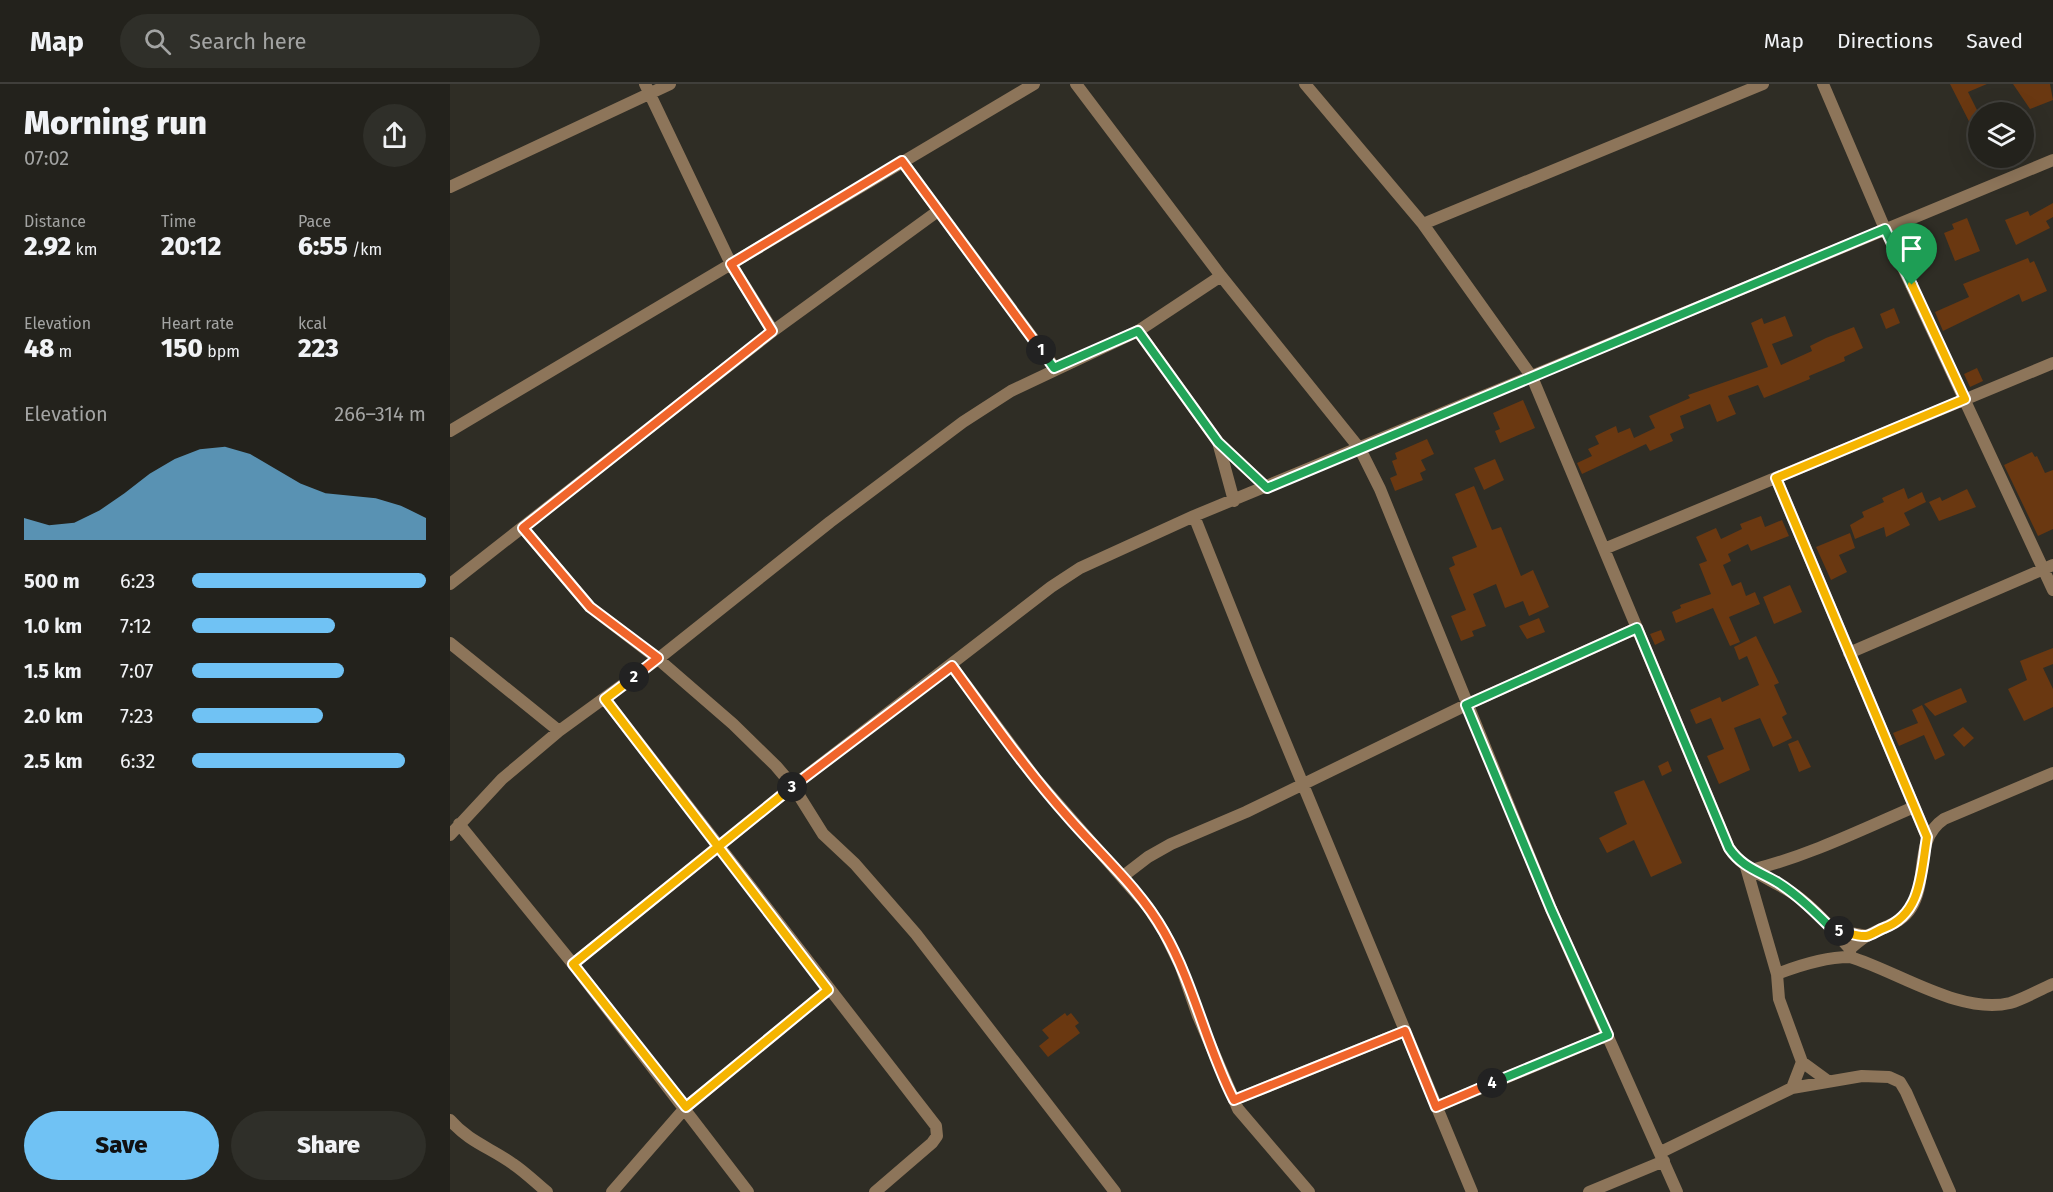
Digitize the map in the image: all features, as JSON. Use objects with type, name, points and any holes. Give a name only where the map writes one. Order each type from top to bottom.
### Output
[{"type":"street","points":[[450,188],[647,89],[670,84]]},
{"type":"street","points":[[450,430],[1034,84]]},
{"type":"street","points":[[1076,84],[1221,276],[1360,449],[1380,489],[1551,909],[1677,1192]]},
{"type":"street","points":[[1305,84],[1423,224],[1532,377],[1729,848],[1748,869],[1796,896],[1833,930],[1850,953],[1968,1002],[1991,1005],[2011,1002],[2053,984]]},
{"type":"street","points":[[1423,224],[1763,84]]},
{"type":"street","points":[[1823,84],[1885,229],[2048,567],[2053,590]]},
{"type":"street","points":[[647,89],[731,264],[772,331]]},
{"type":"street","points":[[573,964],[794,786],[952,666],[1051,587],[1080,568],[1194,516],[1267,488],[2053,160]]},
{"type":"street","points":[[902,161],[1054,368]]},
{"type":"street","points":[[450,584],[772,331],[938,211]]},
{"type":"street","points":[[450,835],[502,779],[559,731],[605,699],[830,522],[963,422],[1011,391],[1054,368],[1138,331],[1221,276]]},
{"type":"street","points":[[1138,331],[1218,442],[1267,488]]},
{"type":"street","points":[[1604,549],[2053,363]]},
{"type":"street","points":[[1218,442],[1234,501]]},
{"type":"street","points":[[1776,478],[1927,837]]},
{"type":"street","points":[[1194,516],[1472,1192]]},
{"type":"street","points":[[523,528],[590,607],[658,658],[733,724],[794,786],[824,834],[855,864],[916,934],[1115,1192]]},
{"type":"street","points":[[1848,653],[2048,567]]},
{"type":"street","points":[[1122,877],[1148,857],[1171,844],[1246,812],[1303,782],[1466,705],[1637,628]]},
{"type":"street","points":[[450,643],[559,731]]},
{"type":"street","points":[[952,666],[1036,779],[1148,907],[1164,932],[1238,1108],[1309,1192]]},
{"type":"street","points":[[605,699],[828,990],[927,1112],[938,1130],[932,1143],[878,1191]]},
{"type":"street","points":[[1777,975],[1850,953],[1867,936],[1893,925],[1913,906],[1927,837],[1933,826],[1944,819],[2053,773]]},
{"type":"street","points":[[1748,869],[1781,862],[1820,848],[1914,807]]},
{"type":"street","points":[[459,824],[686,1107],[748,1192]]},
{"type":"street","points":[[1748,869],[1777,975],[1779,999],[1802,1062],[1828,1081]]},
{"type":"street","points":[[1833,930],[1867,936]]},
{"type":"street","points":[[612,1192],[686,1107],[828,990]]},
{"type":"street","points":[[1234,1100],[1405,1031]]},
{"type":"street","points":[[1436,1107],[1608,1035]]},
{"type":"street","points":[[1791,1088],[1802,1062]]},
{"type":"street","points":[[1589,1192],[1791,1088],[1862,1076],[1890,1077],[1900,1082],[1950,1192]]},
{"type":"street","points":[[450,1120],[467,1136],[512,1163],[547,1192]]},
{"type":"building","points":[[1950,84],[1987,84],[1968,92],[1973,102],[1968,102],[1968,119]]},
{"type":"building","points":[[2013,84],[2050,84],[2053,100],[2034,107],[2034,102],[2025,102]]},
{"type":"building","points":[[2053,203],[2053,217],[2046,221],[2050,228],[2016,245],[2005,220],[2028,211],[2030,216]]},
{"type":"building","points":[[1967,218],[1980,251],[1955,261],[1944,233],[1954,229],[1952,224]]},
{"type":"building","points":[[2028,258],[2030,263],[2034,261],[2047,291],[2022,302],[2019,294],[1943,331],[1935,312],[1969,297],[1963,284]]},
{"type":"building","points":[[1894,308],[1900,323],[1886,329],[1880,314]]},
{"type":"building","points":[[1785,316],[1793,336],[1772,344],[1781,365],[1812,351],[1810,346],[1854,327],[1863,348],[1844,357],[1845,361],[1809,376],[1810,379],[1764,398],[1758,385],[1728,396],[1736,414],[1717,422],[1710,404],[1680,416],[1684,428],[1670,434],[1673,441],[1650,451],[1646,444],[1582,474],[1577,463],[1592,456],[1588,449],[1599,444],[1595,436],[1616,426],[1618,433],[1630,428],[1634,438],[1655,428],[1649,416],[1690,398],[1688,395],[1768,367],[1751,323],[1762,318],[1764,324]]},
{"type":"building","points":[[1977,368],[1983,381],[1970,387],[1964,374]]},
{"type":"building","points":[[1523,400],[1535,428],[1500,443],[1495,431],[1500,429],[1493,413]]},
{"type":"building","points":[[1427,439],[1434,454],[1421,460],[1426,470],[1420,473],[1423,480],[1395,491],[1390,478],[1397,475],[1392,461],[1397,459],[1395,453]]},
{"type":"building","points":[[2032,452],[2035,457],[2037,456],[2045,473],[2053,470],[2053,529],[2038,536],[2004,465]]},
{"type":"building","points":[[1495,459],[1504,480],[1484,490],[1474,468]]},
{"type":"building","points":[[1474,486],[1492,530],[1501,527],[1521,576],[1533,570],[1549,607],[1529,616],[1523,601],[1505,608],[1496,584],[1473,594],[1486,626],[1472,631],[1474,636],[1461,641],[1451,616],[1466,610],[1449,568],[1455,565],[1452,557],[1477,547],[1455,494]]},
{"type":"building","points":[[1904,488],[1908,499],[1922,492],[1926,502],[1904,513],[1910,525],[1886,537],[1884,527],[1855,539],[1850,525],[1864,517],[1862,512],[1884,502],[1882,498]]},
{"type":"building","points":[[1967,489],[1976,507],[1939,521],[1929,502],[1940,497],[1942,501]]},
{"type":"building","points":[[1761,516],[1765,527],[1782,520],[1789,536],[1751,551],[1748,544],[1728,554],[1731,561],[1723,565],[1732,586],[1741,582],[1746,596],[1755,592],[1760,604],[1729,617],[1740,642],[1730,646],[1713,608],[1676,623],[1672,612],[1681,608],[1680,605],[1711,594],[1699,564],[1707,561],[1696,537],[1716,528],[1721,539],[1742,529],[1740,524]]},
{"type":"building","points":[[1850,533],[1855,548],[1839,555],[1847,572],[1831,580],[1816,547]]},
{"type":"building","points":[[1790,585],[1802,612],[1774,624],[1763,597]]},
{"type":"building","points":[[1539,618],[1545,632],[1527,639],[1519,626]]},
{"type":"building","points":[[1661,630],[1665,640],[1655,645],[1650,634]]},
{"type":"building","points":[[1756,636],[1779,683],[1774,685],[1787,714],[1782,717],[1792,738],[1773,747],[1760,718],[1734,728],[1750,770],[1719,784],[1707,756],[1724,749],[1711,718],[1696,724],[1690,710],[1720,697],[1722,702],[1759,685],[1747,656],[1739,660],[1734,647]]},
{"type":"building","points":[[2053,648],[2053,664],[2043,668],[2053,689],[2053,707],[2024,721],[2008,689],[2027,680],[2020,661]]},
{"type":"building","points":[[1961,688],[1967,702],[1935,716],[1924,704]]},
{"type":"building","points":[[1922,705],[1945,755],[1935,760],[1924,735],[1899,746],[1893,733],[1918,723],[1912,710]]},
{"type":"building","points":[[1963,727],[1974,738],[1964,747],[1953,735]]},
{"type":"building","points":[[1798,740],[1811,767],[1799,772],[1788,744]]},
{"type":"building","points":[[1668,761],[1672,771],[1662,776],[1658,766]]},
{"type":"building","points":[[1644,780],[1682,863],[1651,877],[1634,840],[1607,853],[1599,838],[1627,824],[1614,792]]},
{"type":"building","points":[[1065,1013],[1067,1016],[1071,1013],[1079,1023],[1075,1026],[1080,1033],[1048,1057],[1039,1046],[1049,1038],[1042,1030]]},
{"type":"route","points":[[1912,285],[1885,229],[1267,488],[1218,442],[1138,331],[1054,368],[902,161],[731,264],[772,331],[523,528],[590,607],[658,658],[605,699],[717,847],[828,990],[686,1107],[573,964],[717,847],[794,786],[952,666],[1066,816],[1148,907],[1164,932],[1181,967],[1197,1016],[1234,1100],[1405,1031],[1436,1107],[1608,1035],[1551,909],[1466,705],[1637,628],[1729,848],[1737,860],[1796,896],[1815,911],[1833,930],[1867,936],[1893,925],[1913,906],[1927,837],[1776,478],[1965,399],[1912,285]]}]
